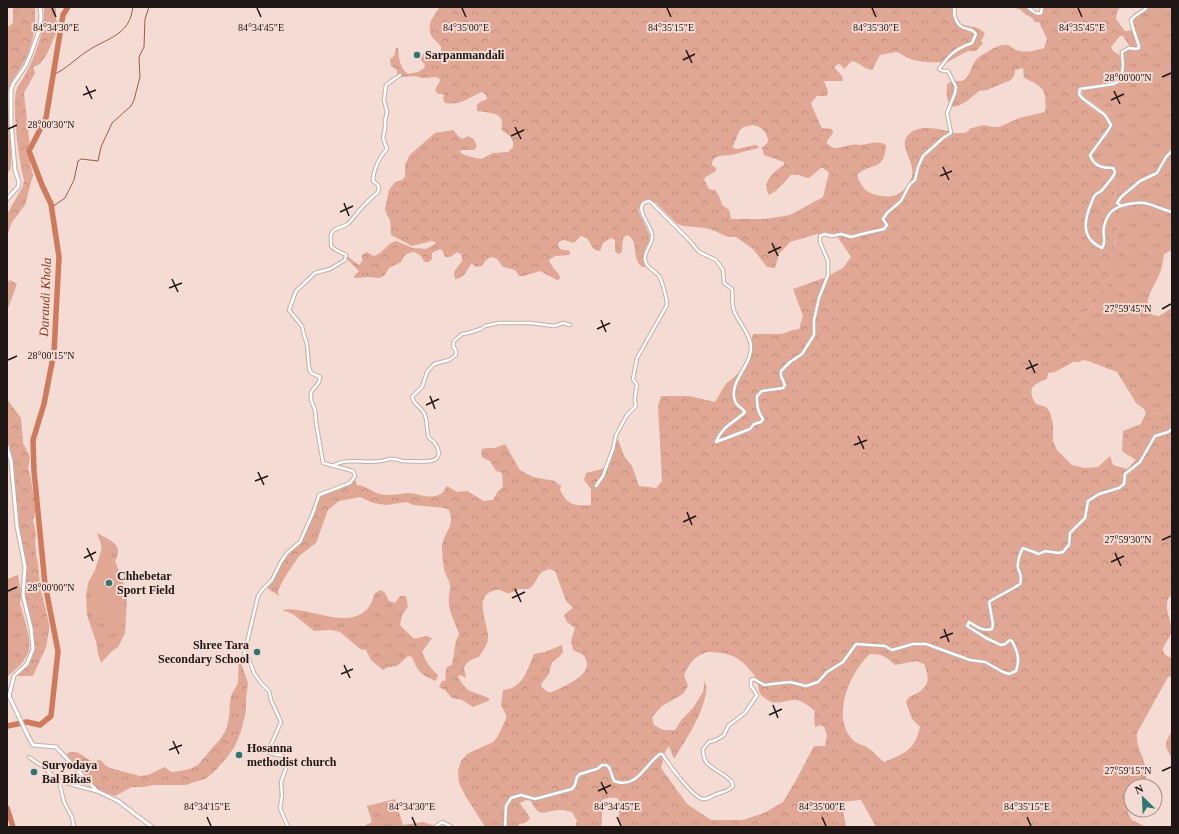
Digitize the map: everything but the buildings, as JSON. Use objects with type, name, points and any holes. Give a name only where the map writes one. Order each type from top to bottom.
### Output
[{"type":"street","points":[[7,199],[18,187],[19,182],[15,170],[11,122],[11,90],[13,84],[26,66],[31,54],[40,28],[40,7]]},
{"type":"street","points":[[596,486],[603,476],[613,450],[616,435],[627,416],[636,406],[634,396],[637,385],[633,379],[633,374],[637,358],[667,305],[667,300],[660,278],[646,264],[645,256],[652,240],[652,235],[642,213],[642,205],[649,201],[653,204],[699,252],[716,260],[723,270],[724,283],[732,289],[733,308],[751,345],[750,358],[735,386],[734,400],[744,412],[739,418],[731,422],[719,435],[716,442],[750,429],[754,424],[761,422],[763,419],[759,414],[756,405],[758,396],[762,391],[783,388],[785,386],[781,376],[781,371],[790,362],[802,354],[814,335],[814,320],[819,298],[828,275],[828,261],[820,242],[820,236],[825,234],[832,236],[841,234],[851,237],[884,229],[888,225],[883,219],[887,213],[901,201],[910,184],[915,180],[918,167],[923,156],[943,138],[951,133],[948,113],[956,87],[948,71],[943,71],[940,68],[946,59],[959,48],[972,43],[976,34],[973,30],[962,27],[959,24],[954,12],[955,7]]},
{"type":"street","points":[[1028,7],[1033,12],[1039,14],[1041,14],[1042,7]]},
{"type":"street","points":[[1147,7],[1134,15],[1131,20],[1132,28],[1139,46],[1136,49],[1129,48],[1122,52],[1123,66],[1121,80],[1114,84],[1080,89],[1082,98],[1105,115],[1111,125],[1110,129],[1090,155],[1092,161],[1096,165],[1103,168],[1115,169],[1114,176],[1102,190],[1096,194],[1085,219],[1086,233],[1089,239],[1097,246],[1102,248],[1104,246],[1104,227],[1111,212],[1115,208],[1137,203],[1146,203],[1172,212]]},
{"type":"street","points":[[288,827],[280,808],[282,796],[281,782],[288,763],[284,756],[269,753],[280,722],[279,716],[271,700],[269,691],[260,683],[254,673],[249,659],[244,655],[258,596],[272,580],[287,553],[300,542],[319,495],[350,483],[355,476],[353,471],[323,463],[315,410],[311,400],[311,392],[319,382],[320,377],[311,373],[309,368],[307,344],[302,326],[289,310],[296,291],[315,273],[330,269],[345,260],[346,255],[342,252],[335,251],[331,246],[331,234],[334,230],[348,224],[364,205],[378,192],[379,188],[373,181],[373,174],[383,153],[388,149],[383,138],[386,128],[385,121],[387,112],[384,100],[386,85],[400,75]]},
{"type":"street","points":[[1123,206],[1117,203],[1121,197],[1140,181],[1157,173],[1166,157],[1172,151]]},
{"type":"street","points":[[332,466],[340,462],[369,462],[393,459],[405,461],[430,461],[436,458],[439,449],[436,442],[429,438],[423,411],[413,402],[412,397],[422,386],[427,372],[434,364],[449,360],[456,355],[456,351],[453,346],[454,341],[462,334],[498,323],[531,323],[554,326],[563,323],[570,325]]},
{"type":"street","points":[[505,827],[506,806],[511,798],[516,795],[535,799],[572,789],[575,785],[577,777],[580,774],[597,769],[602,765],[609,767],[614,781],[620,783],[630,782],[640,775],[660,754],[662,754],[685,784],[700,799],[706,799],[728,791],[733,786],[732,782],[708,764],[703,754],[703,749],[709,742],[724,735],[728,726],[745,713],[757,695],[751,686],[751,680],[754,679],[764,685],[790,682],[806,686],[818,682],[827,672],[843,662],[856,644],[885,646],[892,650],[913,644],[926,644],[970,660],[985,662],[1003,672],[1010,674],[1016,672],[1019,659],[1017,650],[1012,641],[1010,640],[1001,645],[986,638],[967,626],[969,622],[980,629],[992,629],[993,624],[989,602],[999,594],[1020,584],[1022,577],[1018,564],[1023,548],[1038,554],[1045,551],[1058,553],[1063,552],[1069,545],[1070,533],[1085,518],[1088,501],[1099,494],[1119,488],[1124,484],[1125,474],[1140,462],[1155,436],[1168,432],[1172,429]]},
{"type":"street","points":[[7,446],[11,461],[17,526],[25,567],[23,595],[32,628],[33,649],[27,664],[14,676],[9,696],[33,745],[56,747],[97,791]]},
{"type":"street","points":[[29,757],[59,781],[97,791],[118,801],[152,827]]},
{"type":"street","points":[[59,781],[64,802],[72,817],[74,827]]},
{"type":"street","points":[[435,827],[442,822],[452,827]]},
{"type":"green space","points":[[13,7],[35,7],[35,22],[29,51],[9,90],[8,101],[11,156],[10,171],[7,172],[7,28],[13,23]]},
{"type":"green space","points":[[44,7],[56,7],[56,19],[59,26],[47,54],[40,64],[33,67],[35,73],[24,93],[30,163],[33,175],[25,205],[12,222],[7,236],[7,214],[23,186],[24,180],[17,135],[15,110],[16,91],[36,50],[43,24]]},
{"type":"green space","points":[[440,7],[953,7],[952,15],[954,20],[964,25],[981,30],[985,34],[981,41],[983,43],[976,51],[968,51],[944,64],[939,62],[915,60],[896,52],[880,55],[872,70],[852,61],[844,69],[838,64],[834,67],[842,76],[843,81],[824,81],[828,91],[827,96],[817,96],[811,103],[822,128],[832,129],[833,133],[827,141],[829,146],[838,148],[877,143],[886,145],[883,160],[857,175],[861,185],[867,191],[876,195],[892,196],[905,189],[911,179],[912,167],[906,150],[905,140],[908,135],[917,129],[933,128],[949,131],[951,133],[964,133],[969,131],[969,129],[983,125],[999,127],[1019,118],[1045,112],[1045,94],[1043,90],[1036,84],[1024,78],[1023,68],[1015,70],[1014,76],[1011,80],[987,90],[979,91],[958,106],[953,107],[950,105],[948,99],[947,84],[953,80],[964,80],[974,62],[978,58],[998,46],[1009,45],[1016,50],[1023,51],[1034,51],[1044,48],[1047,39],[1039,22],[1034,22],[1034,20],[1021,10],[1012,7],[1026,7],[1038,14],[1043,13],[1043,7],[1120,7],[1117,12],[1116,19],[1125,31],[1131,30],[1138,47],[1134,49],[1130,47],[1123,36],[1120,36],[1111,47],[1113,51],[1121,56],[1121,76],[1116,83],[1097,84],[1079,89],[1079,94],[1084,102],[1106,118],[1108,117],[1112,125],[1112,129],[1092,155],[1096,162],[1117,168],[1118,173],[1112,185],[1116,199],[1126,208],[1126,213],[1118,229],[1114,248],[1111,282],[1093,305],[1076,323],[1071,336],[1071,341],[1080,362],[1073,362],[1055,372],[1048,373],[1047,379],[1035,385],[1031,391],[1036,404],[1046,407],[1050,412],[1053,424],[1053,441],[1057,450],[1072,465],[1085,468],[1098,467],[1110,456],[1113,465],[1127,469],[1136,460],[1122,451],[1123,431],[1141,424],[1144,417],[1172,408],[1172,594],[1167,602],[1171,633],[1163,650],[1166,656],[1172,658],[1172,676],[1168,677],[1137,733],[1138,746],[1145,764],[1146,778],[1123,778],[1123,818],[1131,818],[1146,827],[876,827],[861,800],[841,802],[846,825],[844,827],[622,827],[619,821],[620,802],[618,799],[610,798],[602,800],[602,823],[600,827],[575,827],[577,821],[572,812],[556,810],[544,813],[537,811],[531,801],[526,800],[520,803],[530,819],[525,823],[519,824],[518,827],[485,827],[459,783],[458,771],[461,761],[467,754],[493,742],[498,736],[506,719],[506,715],[501,705],[503,690],[510,689],[520,682],[527,672],[534,654],[545,652],[562,645],[563,652],[552,662],[549,674],[541,684],[542,688],[548,692],[552,692],[571,683],[583,674],[586,668],[587,662],[584,656],[573,650],[571,641],[575,628],[567,622],[564,616],[573,608],[566,601],[555,571],[549,569],[542,572],[528,589],[519,589],[508,593],[496,590],[489,593],[484,598],[483,611],[488,632],[487,643],[479,657],[470,661],[465,666],[466,678],[460,675],[458,676],[468,690],[490,699],[473,707],[462,700],[452,698],[445,690],[439,687],[442,681],[445,681],[447,667],[452,665],[456,641],[459,634],[450,608],[450,584],[445,571],[442,555],[444,537],[451,521],[449,510],[445,508],[413,505],[407,502],[386,505],[373,503],[360,497],[339,501],[328,510],[316,543],[299,556],[283,580],[278,591],[279,596],[266,587],[273,582],[287,554],[301,542],[307,528],[311,523],[318,500],[322,495],[350,485],[355,480],[357,485],[383,495],[412,493],[429,497],[443,492],[447,486],[457,492],[467,491],[484,501],[493,500],[498,491],[503,487],[502,473],[496,471],[490,461],[483,458],[481,453],[482,449],[495,448],[505,444],[520,470],[533,477],[555,481],[561,486],[560,490],[563,495],[572,504],[591,505],[591,489],[584,480],[586,473],[606,468],[618,439],[624,456],[632,466],[639,486],[656,488],[662,481],[658,406],[661,396],[689,396],[715,402],[725,385],[741,371],[748,356],[753,334],[781,334],[799,329],[803,316],[793,289],[824,278],[843,268],[851,257],[835,233],[824,233],[790,242],[779,254],[775,268],[767,267],[753,249],[736,237],[728,237],[706,228],[677,224],[656,203],[649,199],[644,200],[641,203],[638,210],[650,236],[643,255],[645,267],[642,267],[638,263],[633,241],[631,237],[627,235],[623,238],[622,251],[618,254],[615,251],[615,240],[611,238],[603,243],[600,251],[597,251],[592,247],[587,238],[581,236],[574,243],[563,240],[559,242],[558,245],[560,249],[570,251],[569,255],[555,256],[549,260],[560,277],[560,279],[557,280],[540,271],[519,276],[515,270],[503,267],[497,259],[491,257],[486,260],[482,266],[475,267],[472,263],[463,276],[455,279],[454,272],[462,261],[462,256],[458,252],[450,257],[445,257],[440,249],[432,253],[432,259],[429,262],[424,262],[422,257],[414,252],[409,253],[405,255],[401,262],[389,268],[384,276],[379,278],[354,278],[359,271],[347,259],[347,256],[359,265],[362,261],[362,255],[367,252],[373,256],[376,255],[396,241],[413,248],[426,249],[435,244],[435,242],[432,241],[412,246],[391,235],[390,220],[385,209],[389,190],[395,182],[402,180],[405,177],[405,165],[409,156],[435,133],[453,130],[462,139],[469,136],[474,140],[477,146],[474,150],[461,150],[460,152],[467,156],[479,159],[493,153],[508,152],[513,147],[510,136],[501,129],[502,123],[499,116],[496,114],[477,111],[477,105],[487,99],[486,95],[482,92],[460,102],[451,104],[445,103],[443,94],[438,94],[435,90],[440,81],[439,78],[423,78],[415,76],[398,77],[397,70],[391,66],[390,59],[394,56],[396,48],[398,48],[401,65],[408,74],[418,72],[424,68],[425,65],[421,60],[424,52],[426,52],[429,61],[435,59],[434,55],[441,54],[441,47],[432,37],[429,29],[433,17]],"holes":[[[752,125],[765,132],[768,138],[768,142],[762,148],[764,155],[784,162],[784,165],[776,170],[768,181],[767,190],[769,195],[777,190],[791,175],[809,178],[823,168],[829,173],[823,197],[790,215],[765,219],[731,219],[729,210],[722,205],[715,190],[709,189],[704,179],[716,171],[716,168],[712,165],[716,157],[733,155],[759,148],[755,145],[738,149],[733,148],[740,130],[744,127]],[[707,652],[731,655],[741,661],[757,680],[760,693],[763,697],[770,701],[777,703],[798,700],[803,702],[815,711],[815,727],[821,725],[824,727],[827,735],[825,746],[814,746],[783,802],[764,813],[743,820],[711,820],[687,804],[661,768],[669,746],[674,759],[697,719],[706,693],[705,680],[703,692],[693,708],[682,719],[675,730],[663,730],[654,725],[652,717],[662,706],[683,694],[688,686],[684,675],[688,667],[698,656]],[[870,654],[884,656],[895,665],[916,661],[924,664],[928,676],[928,681],[924,688],[909,697],[906,702],[912,719],[920,727],[915,741],[908,750],[884,762],[868,748],[852,739],[846,729],[843,719],[843,707],[850,683],[856,672]]]},
{"type":"green space","points":[[1145,7],[1172,7],[1172,250],[1164,254],[1161,270],[1149,295],[1148,306],[1149,311],[1153,315],[1159,316],[1172,308],[1172,408],[1144,417],[1146,414],[1144,409],[1136,403],[1117,372],[1088,361],[1082,360],[1080,362],[1071,341],[1071,336],[1076,323],[1093,305],[1114,248],[1118,229],[1126,213],[1126,207],[1116,199],[1112,185],[1116,178],[1117,168],[1096,162],[1092,155],[1112,125],[1105,112],[1083,96],[1082,92],[1084,90],[1114,85],[1122,81],[1123,56],[1125,51],[1140,47],[1133,27],[1133,19],[1137,13]]},
{"type":"green space","points":[[10,280],[17,284],[7,311],[7,283]]},
{"type":"green space","points":[[7,399],[21,418],[23,443],[30,457],[28,468],[35,506],[33,520],[36,534],[36,554],[40,586],[49,624],[46,647],[33,676],[14,676],[27,664],[33,649],[31,628],[23,595],[25,567],[17,526],[11,461],[7,446]]},
{"type":"green space","points":[[97,533],[111,540],[117,547],[118,555],[115,561],[122,578],[127,599],[125,633],[118,647],[101,663],[87,615],[86,596],[88,583],[95,570],[102,548]]},
{"type":"green space","name":"Chhebetar Sport Field","points":[[103,540],[123,582],[125,625],[98,620],[90,595],[95,584]]},
{"type":"green space","points":[[18,575],[21,592],[20,603],[28,635],[29,648],[24,660],[7,677],[7,579]]},
{"type":"green space","points":[[381,590],[385,593],[389,601],[395,603],[400,596],[406,596],[408,607],[402,615],[400,625],[414,639],[426,636],[432,638],[422,652],[428,665],[438,675],[436,681],[427,677],[421,672],[416,666],[412,657],[408,656],[397,666],[388,667],[383,670],[371,660],[366,650],[360,649],[340,632],[331,630],[314,631],[293,614],[282,610],[292,609],[339,618],[350,618],[360,614],[369,607],[375,593]]},
{"type":"green space","points":[[241,655],[241,663],[248,683],[246,711],[241,731],[235,746],[228,756],[214,772],[205,779],[186,785],[153,785],[132,787],[115,796],[98,790],[67,755],[67,753],[76,752],[91,761],[100,760],[110,768],[140,776],[148,775],[165,767],[171,772],[187,770],[196,766],[219,740],[227,727],[231,696],[238,682]]},
{"type":"green space","points":[[1172,731],[1172,759],[1166,747],[1166,742]]},
{"type":"green space","points":[[395,799],[403,825],[423,822],[438,827],[363,827],[372,822],[367,806]]},
{"type":"waterway","name":"Daraudi Khola","points":[[7,726],[27,722],[40,725],[51,716],[58,651],[45,584],[34,471],[33,440],[44,404],[54,352],[59,257],[51,204],[29,151],[46,118],[63,15],[68,7]]},
{"type":"waterway","points":[[53,75],[89,50],[119,33],[128,23],[133,7]]},
{"type":"waterway","points":[[52,207],[65,198],[74,180],[78,161],[81,159],[98,161],[101,147],[112,123],[131,106],[134,100],[140,77],[139,57],[144,47],[145,19],[149,7]]},
{"type":"waterway","name":"Daraudi Khola","points":[[7,808],[13,827]]},
{"type":"place","name":"Sarpanmandali","points":[[417,55]]},
{"type":"place","name":"Chhebetar Sport Field","points":[[109,583]]},
{"type":"place","name":"Shree Tara Secondary School","points":[[257,652]]},
{"type":"place","name":"Hosanna methodist church","points":[[239,755]]},
{"type":"place","name":"Suryodaya Bal Bikas","points":[[34,772]]}]
